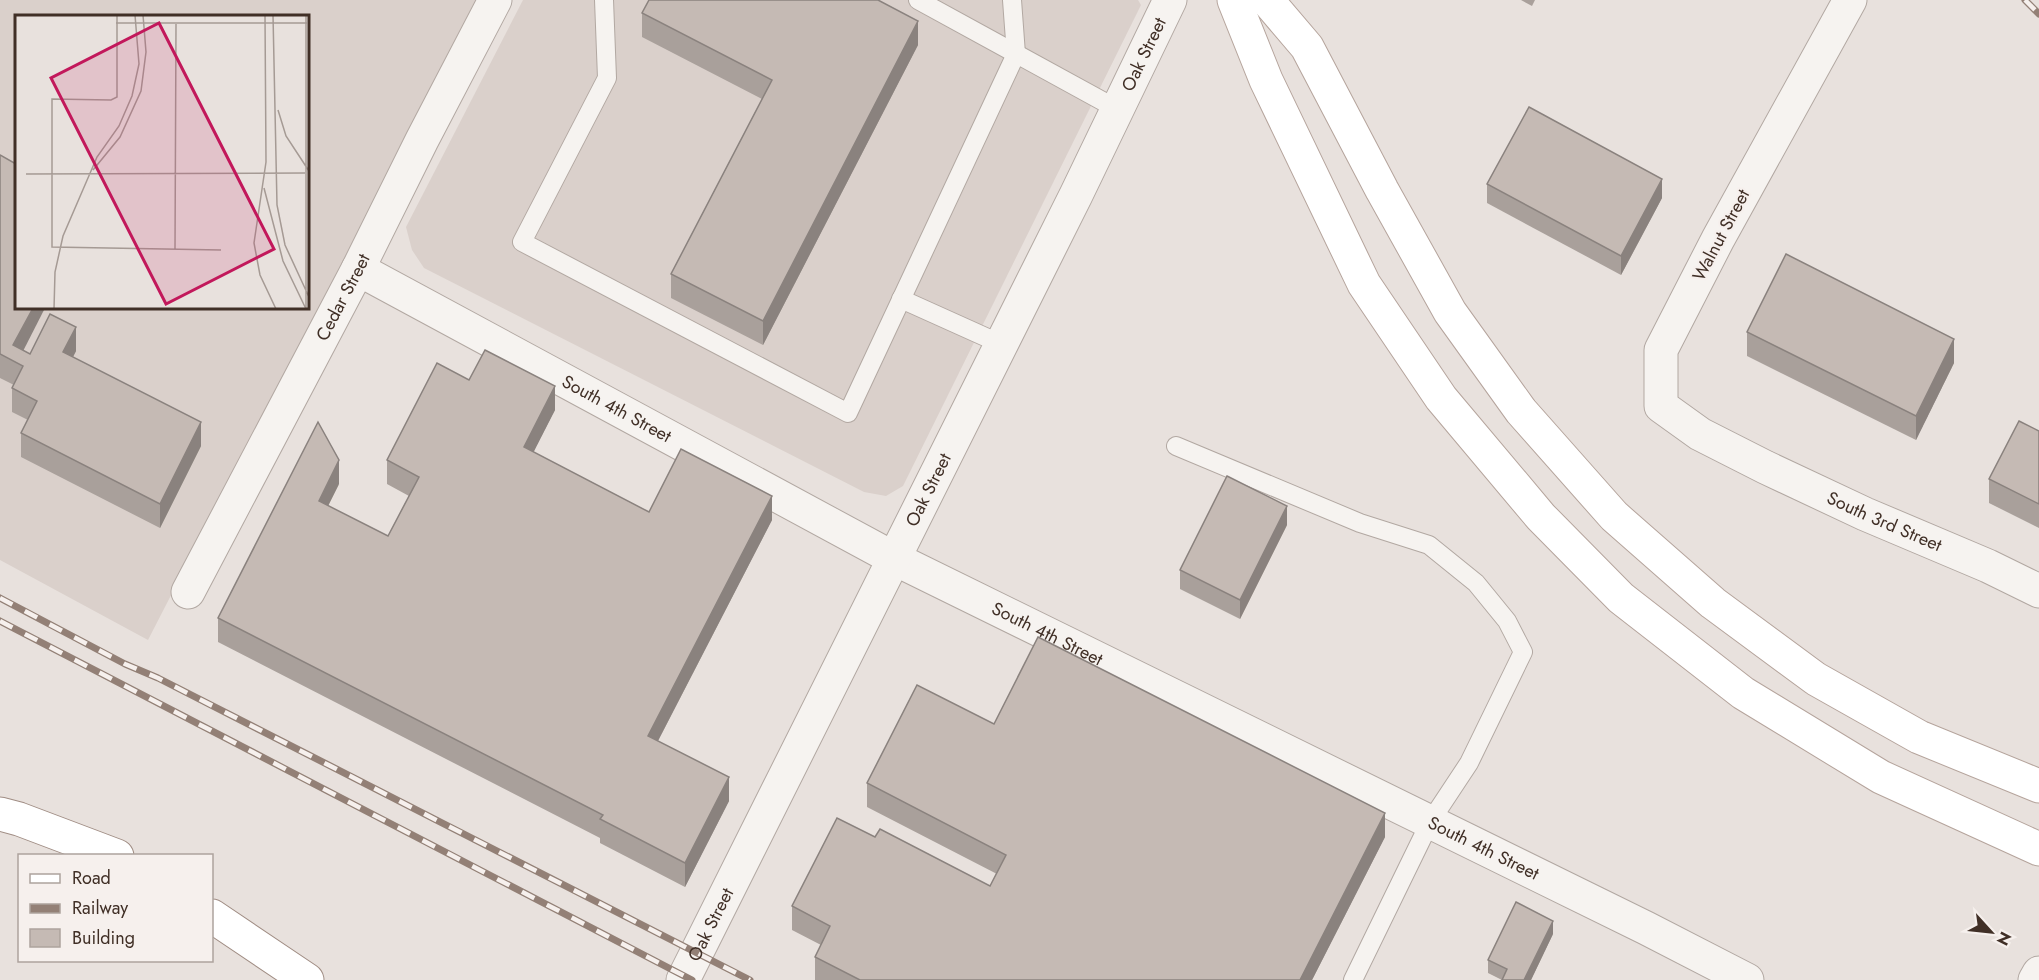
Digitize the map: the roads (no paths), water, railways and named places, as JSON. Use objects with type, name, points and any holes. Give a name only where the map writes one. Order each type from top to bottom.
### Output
[{"type":"main road","points":[[1234,0],[1266,80],[1364,284],[1441,398],[1541,517],[1621,598],[1743,693],[1881,777],[2039,849]]},
{"type":"main road","points":[[1267,0],[1307,47],[1382,190],[1450,312],[1521,411],[1614,516],[1713,603],[1816,679],[1919,737],[2039,786]]},
{"type":"main road","points":[[0,814],[114,854]]},
{"type":"main road","points":[[213,917],[307,980]]},
{"type":"street","name":"Cedar Street","points":[[188,592],[358,269],[495,0]]},
{"type":"street","name":"Oak Street","points":[[683,980],[1170,0]]},
{"type":"street","name":"Walnut Street","points":[[1731,450],[1700,434],[1661,406],[1661,350],[1718,239],[1850,0]]},
{"type":"street","name":"South 4th Street","points":[[358,269],[893,558],[1646,928],[1747,980]]},
{"type":"street","name":"South 3rd Street","points":[[1731,450],[1865,514],[1988,566],[2039,591]]},
{"type":"street","points":[[2035,980],[2039,973]]},
{"type":"lane","points":[[604,0],[608,78],[522,242],[848,413],[1016,54],[1012,0]]},
{"type":"lane","points":[[918,0],[1117,110]]},
{"type":"lane","points":[[901,299],[1001,344]]},
{"type":"lane","points":[[1176,446],[1360,523],[1429,545],[1476,583],[1507,621],[1523,652],[1469,763],[1430,822],[1353,980]]},
{"type":"railway","points":[[2025,0],[2039,14]]},
{"type":"railway","points":[[0,598],[125,664],[158,678],[750,980]]},
{"type":"railway","points":[[0,621],[692,980]]}]
